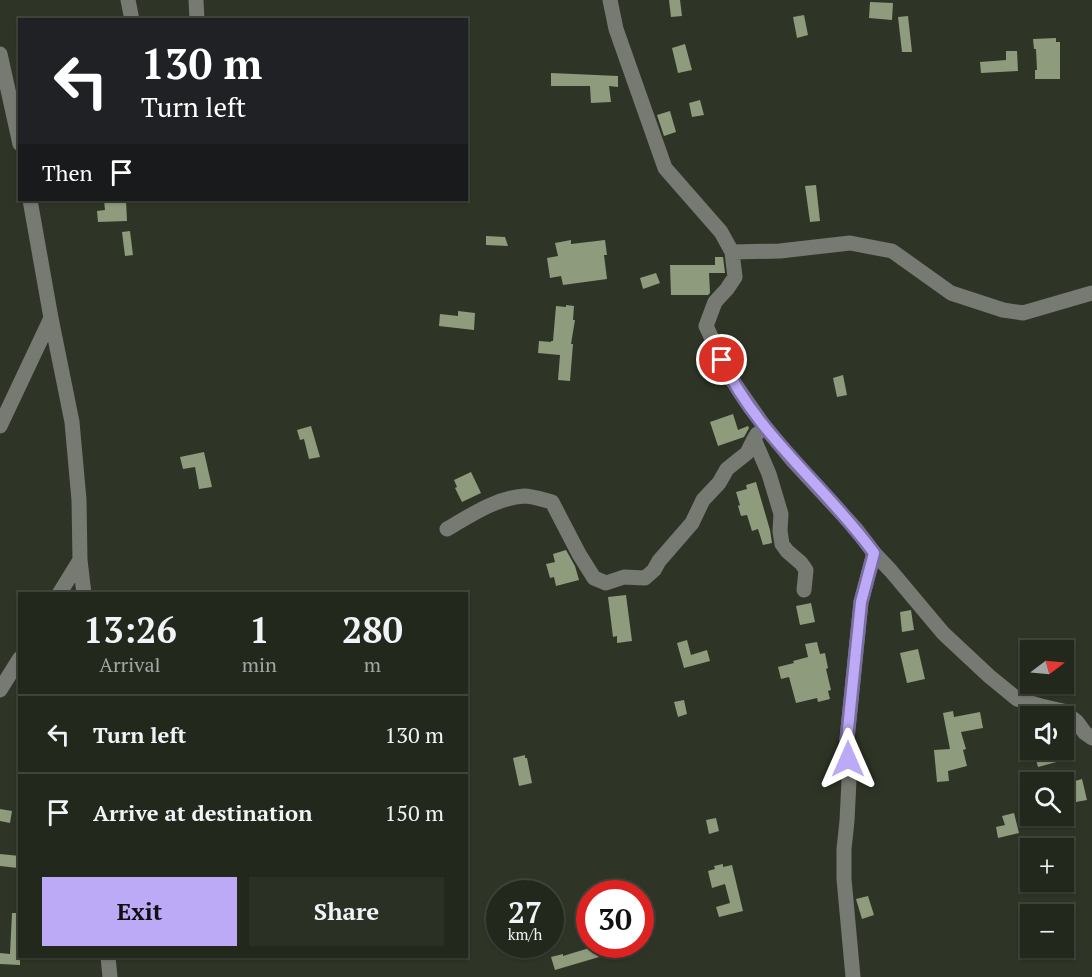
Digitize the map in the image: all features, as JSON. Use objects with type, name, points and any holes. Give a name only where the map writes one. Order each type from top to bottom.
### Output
[{"type":"street","points":[[128,0],[132,18]]},
{"type":"street","points":[[196,0],[197,18]]},
{"type":"street","points":[[610,0],[616,28],[665,168],[721,232],[732,252],[735,277],[715,302],[706,326],[730,377],[762,423],[856,529],[943,633],[1017,699],[1063,711],[1092,738]]},
{"type":"street","points":[[0,54],[18,135]]},
{"type":"street","points":[[30,201],[72,422],[80,500],[80,560],[84,592]]},
{"type":"street","points":[[732,252],[780,251],[850,243],[892,251],[951,293],[1003,310],[1023,313],[1092,293]]},
{"type":"street","points":[[0,426],[51,318]]},
{"type":"street","points":[[447,529],[482,509],[500,502],[526,496],[552,502],[594,578],[606,583],[624,577],[645,578],[692,523],[703,500],[719,483],[727,469],[747,453],[762,423]]},
{"type":"street","points":[[754,439],[770,474],[781,514],[782,544],[806,570],[804,590]]},
{"type":"street","points":[[853,977],[844,879],[849,780],[847,739],[861,602],[874,553]]},
{"type":"street","points":[[60,592],[80,560]]},
{"type":"street","points":[[0,690],[18,661]]},
{"type":"street","points":[[108,958],[110,977]]},
{"type":"building","points":[[669,0],[680,0],[682,16],[671,17]]},
{"type":"building","points":[[870,2],[893,3],[892,20],[869,18]]},
{"type":"building","points":[[804,15],[808,35],[797,38],[793,17]]},
{"type":"building","points":[[908,16],[912,52],[902,52],[898,17]]},
{"type":"building","points":[[1056,38],[1056,42],[1060,42],[1060,79],[1035,79],[1036,49],[1034,49],[1033,39]]},
{"type":"building","points":[[685,44],[692,70],[678,73],[672,48]]},
{"type":"building","points":[[1006,51],[1017,51],[1018,71],[981,73],[980,62],[1006,60]]},
{"type":"building","points":[[551,73],[618,76],[618,87],[609,86],[611,102],[591,103],[590,86],[551,86]]},
{"type":"building","points":[[700,100],[704,115],[692,117],[689,103]]},
{"type":"building","points":[[670,111],[676,132],[664,136],[657,115]]},
{"type":"building","points":[[816,185],[820,221],[810,222],[805,186]]},
{"type":"building","points":[[104,201],[126,201],[127,221],[98,222],[97,211],[105,210]]},
{"type":"building","points":[[130,231],[133,255],[125,256],[122,232]]},
{"type":"building","points":[[486,236],[505,237],[508,246],[486,245]]},
{"type":"building","points":[[571,240],[571,244],[605,240],[607,279],[563,285],[561,276],[550,278],[547,258],[558,256],[555,243]]},
{"type":"building","points":[[715,257],[723,257],[725,273],[709,273],[710,293],[708,295],[671,295],[670,265],[715,265]]},
{"type":"building","points":[[656,273],[660,283],[643,289],[640,278]]},
{"type":"building","points":[[566,305],[574,306],[573,320],[575,320],[571,344],[573,344],[570,381],[558,380],[560,355],[538,353],[539,341],[553,341],[556,306],[566,307]]},
{"type":"building","points":[[458,311],[475,313],[474,330],[439,326],[440,314],[458,316]]},
{"type":"building","points":[[843,375],[847,395],[837,397],[833,378]]},
{"type":"building","points":[[733,414],[738,430],[748,426],[749,428],[744,437],[718,446],[710,422]]},
{"type":"building","points":[[311,426],[320,457],[309,459],[304,439],[300,440],[297,430]]},
{"type":"building","points":[[204,452],[212,487],[199,489],[195,467],[183,469],[180,457]]},
{"type":"building","points":[[471,472],[481,493],[462,502],[454,480]]},
{"type":"building","points":[[756,482],[772,543],[763,545],[758,529],[752,531],[747,515],[741,516],[736,492],[747,489],[746,485]]},
{"type":"building","points":[[566,550],[575,566],[579,580],[556,586],[554,577],[550,578],[546,564],[555,562],[553,554]]},
{"type":"building","points":[[626,595],[632,641],[617,643],[617,636],[613,637],[608,597]]},
{"type":"building","points":[[811,603],[815,622],[800,625],[796,606]]},
{"type":"building","points":[[911,610],[914,630],[902,632],[900,612]]},
{"type":"building","points":[[687,640],[691,655],[707,650],[710,661],[684,668],[677,643]]},
{"type":"building","points":[[817,642],[820,654],[825,653],[831,690],[828,691],[830,699],[818,702],[817,698],[796,703],[789,677],[781,679],[778,667],[808,657],[805,644]]},
{"type":"building","points":[[918,649],[925,679],[907,683],[900,653]]},
{"type":"building","points":[[684,700],[687,714],[678,717],[674,702]]},
{"type":"building","points":[[953,711],[954,717],[980,712],[983,728],[961,732],[966,749],[963,750],[967,766],[948,771],[949,781],[937,782],[934,750],[950,749],[943,713]]},
{"type":"building","points":[[525,755],[532,783],[519,786],[513,758]]},
{"type":"building","points":[[1036,760],[1064,760],[1038,767]]},
{"type":"building","points":[[1082,779],[1087,800],[1076,802],[1074,781]]},
{"type":"building","points":[[0,809],[12,811],[10,823],[0,821]]},
{"type":"building","points":[[1014,813],[1019,833],[998,838],[996,827],[1005,825],[1002,816]]},
{"type":"building","points":[[716,818],[719,831],[709,834],[706,820]]},
{"type":"building","points":[[0,854],[18,856],[18,868],[0,866]]},
{"type":"building","points":[[723,864],[723,867],[732,865],[743,911],[719,917],[716,907],[730,903],[725,884],[712,888],[708,871],[715,869],[714,866]]},
{"type":"building","points":[[868,896],[874,915],[862,919],[856,899]]},
{"type":"building","points":[[12,913],[18,913],[20,965],[0,964],[0,953],[10,954]]},
{"type":"building","points":[[576,952],[576,958],[596,958],[555,970],[551,958],[564,958],[564,956]]},
{"type":"route","points":[[722,360],[730,377],[762,423],[856,529],[874,553],[861,602],[847,739],[848,759]]}]
